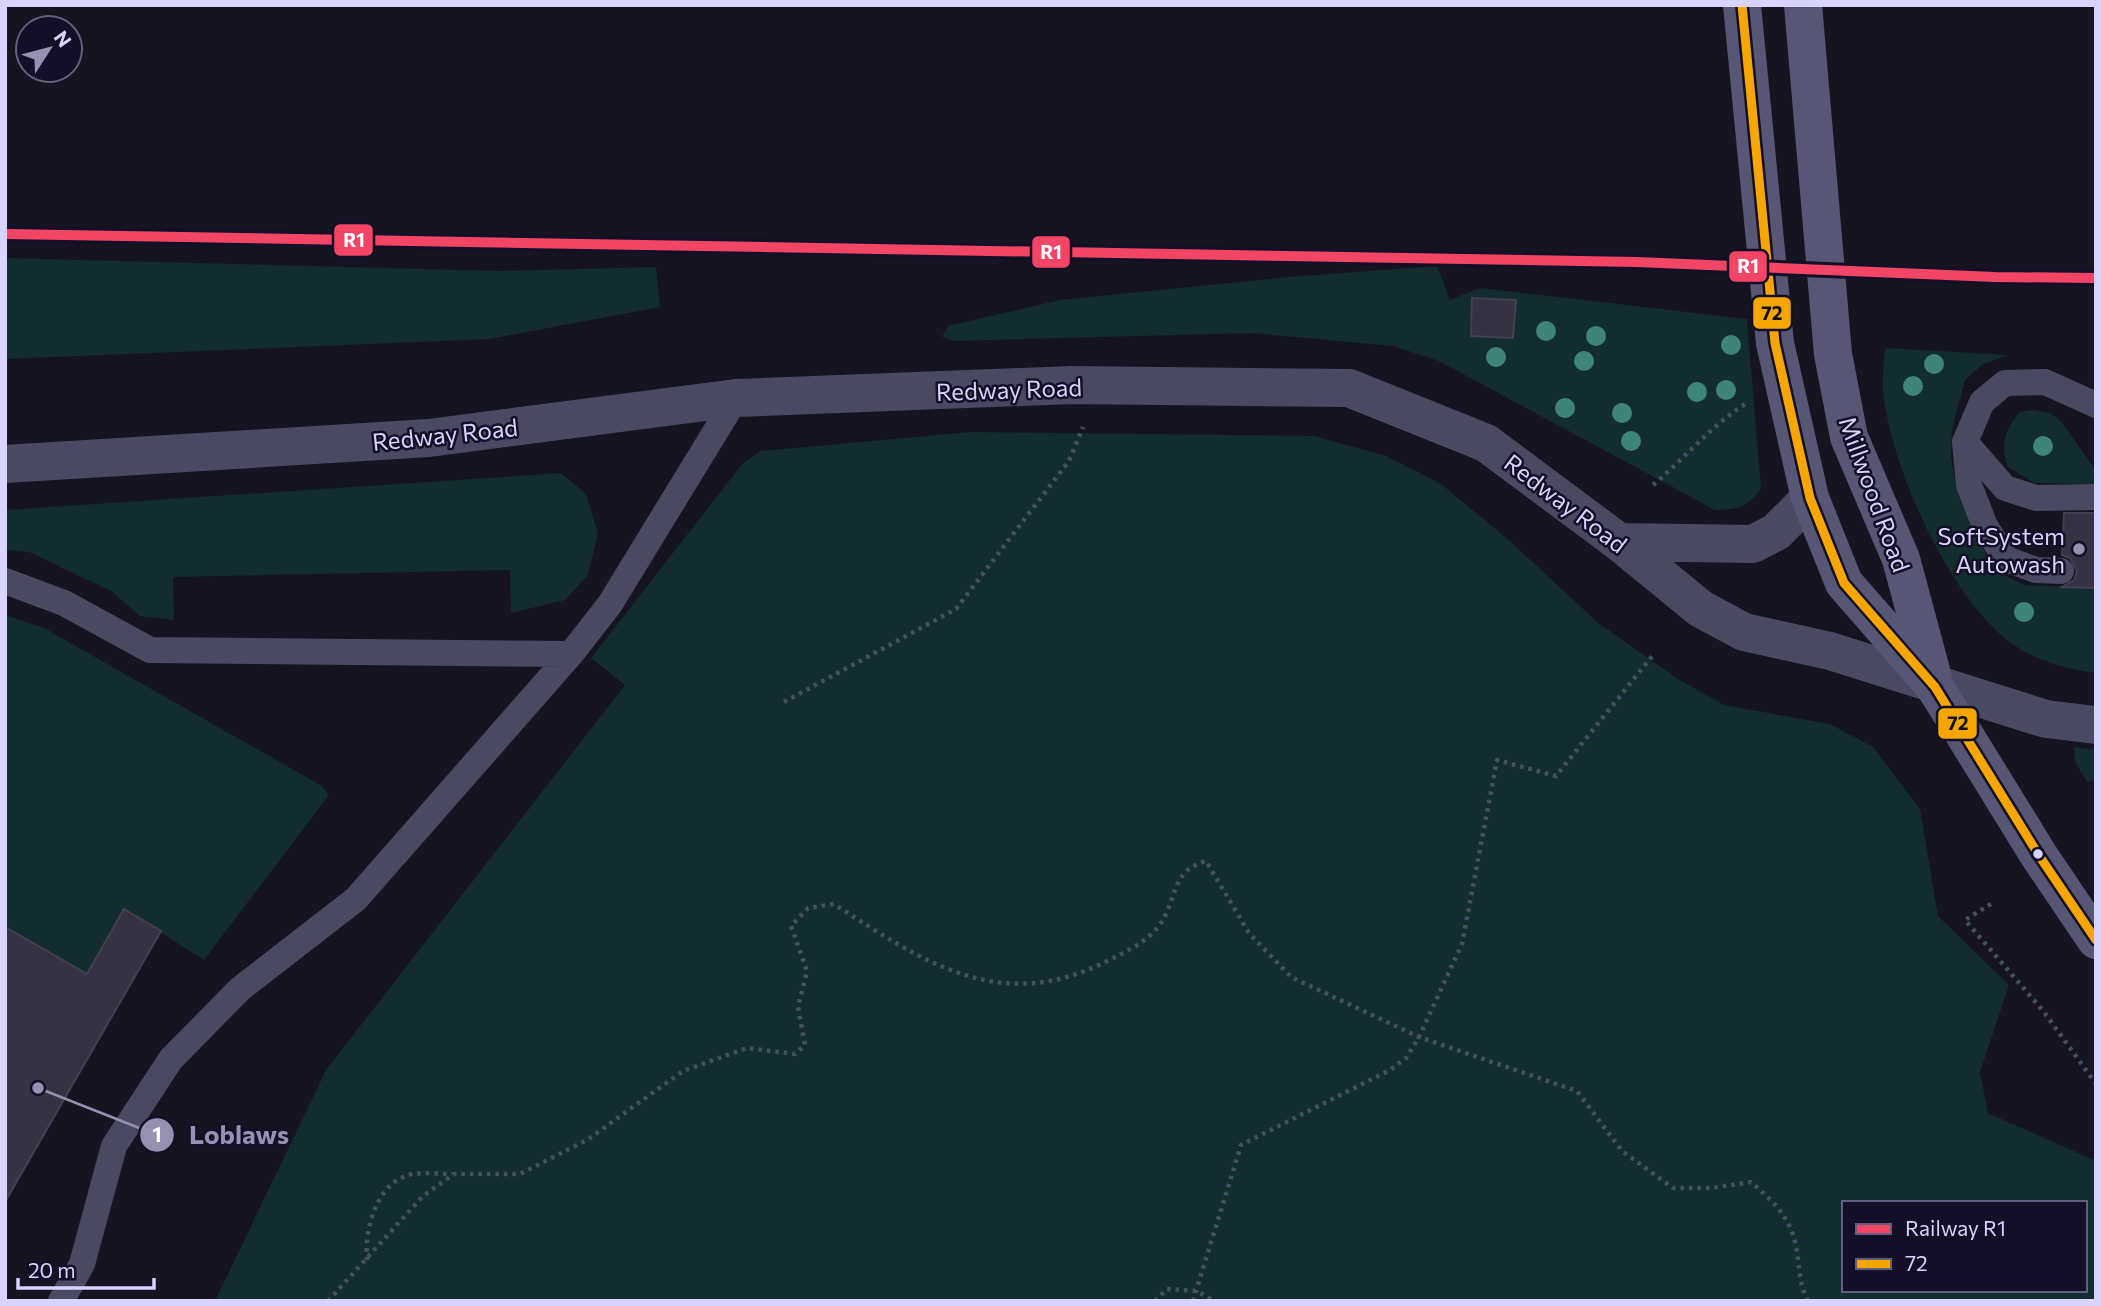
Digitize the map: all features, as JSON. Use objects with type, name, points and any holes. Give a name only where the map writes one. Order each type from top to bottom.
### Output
[{"type":"main road","name":"Millwood Road","points":[[1742,5],[1775,344],[1810,498],[1844,583],[1935,687],[2038,854],[2096,940]]},
{"type":"main road","name":"Millwood Road","points":[[1803,5],[1838,378],[1849,437],[1901,559],[1935,687]]},
{"type":"street","name":"Redway Road","points":[[5,464],[429,438],[736,398],[1095,386],[1349,388],[1486,443],[1619,542],[1701,609],[1744,632],[1829,651],[1935,687],[2046,719],[2096,725]]},
{"type":"street","points":[[1619,542],[1753,544],[1776,532],[1810,498]]},
{"type":"lane","points":[[2061,571],[2036,570],[2006,559],[1984,527],[1969,485],[1965,442],[1982,402],[2005,383],[2045,382],[2096,405]]},
{"type":"lane","points":[[61,1301],[82,1264],[114,1146],[171,1059],[240,989],[356,899],[570,654],[610,604],[736,398]]},
{"type":"lane","points":[[1965,442],[2005,488],[2036,498],[2096,497]]},
{"type":"lane","points":[[5,580],[64,603],[150,650],[570,654]]},
{"type":"path","points":[[784,702],[956,610],[1069,461],[1084,425],[1095,386]]},
{"type":"path","points":[[1653,485],[1684,459],[1715,424],[1754,398]]},
{"type":"path","points":[[1193,1301],[1241,1145],[1390,1070],[1406,1058],[1419,1037],[1462,944],[1497,760],[1556,776],[1653,655]]},
{"type":"path","points":[[367,1261],[371,1219],[381,1197],[398,1180],[413,1174],[520,1174],[587,1140],[684,1071],[747,1048],[795,1054],[805,1045],[798,1007],[807,971],[791,926],[808,908],[834,904],[893,943],[946,971],[1013,986],[1082,974],[1138,946],[1159,925],[1182,874],[1191,865],[1206,861],[1249,933],[1291,977],[1419,1037],[1577,1091],[1622,1152],[1673,1188],[1712,1188],[1751,1182],[1774,1202],[1793,1234],[1800,1285],[1808,1301]]},
{"type":"path","points":[[1992,904],[1965,920],[2044,1012],[2096,1084]]},
{"type":"path","points":[[2088,1075],[2096,1068]]},
{"type":"path","points":[[328,1301],[423,1196],[454,1174]]},
{"type":"path","points":[[1155,1301],[1167,1289],[1197,1291],[1213,1301]]},
{"type":"green space","points":[[5,258],[500,271],[656,267],[660,307],[489,339],[5,359]]},
{"type":"green space","points":[[1437,266],[1450,300],[1480,288],[1747,319],[1761,488],[1742,506],[1715,510],[1439,361],[1393,346],[1252,333],[955,341],[942,337],[948,326],[1060,300],[1289,277]]},
{"type":"green space","points":[[1885,348],[2009,355],[1983,364],[1965,380],[1952,430],[1951,458],[1958,494],[1988,559],[2004,575],[2024,585],[2096,588],[2096,673],[2049,663],[2017,647],[1985,619],[1963,592],[1926,526],[1897,455],[1883,391]]},
{"type":"green space","points":[[2033,410],[2050,413],[2061,421],[2096,471],[2096,485],[2034,483],[2008,467],[2004,444],[2008,431],[2020,412]]},
{"type":"green space","points":[[971,432],[1314,436],[1386,456],[1441,484],[1510,541],[1597,622],[1678,679],[1724,705],[1830,724],[1873,747],[1920,809],[1938,916],[2009,985],[1980,1072],[1988,1113],[2096,1161],[2096,1301],[215,1301],[326,1070],[625,685],[591,658],[743,463],[761,451]]},
{"type":"green space","points":[[561,473],[586,494],[598,533],[588,575],[565,600],[511,613],[510,570],[173,577],[174,620],[140,616],[111,591],[29,552],[5,550],[5,510]]},
{"type":"green space","points":[[5,615],[44,628],[322,786],[329,795],[204,960],[124,909],[87,974],[5,927]]},
{"type":"green space","points":[[2074,747],[2096,750],[2096,778],[2088,783],[2075,762]]},
{"type":"building","points":[[1472,298],[1516,300],[1513,338],[1471,336]]},
{"type":"building","name":"SoftSystem Autowash","points":[[2064,513],[2096,513],[2096,588],[2062,587],[2074,580],[2077,571],[2070,558],[2062,555]]},
{"type":"building","points":[[124,909],[161,931],[5,1202],[5,927],[87,974]]},
{"type":"rail line","name":"R1","points":[[5,234],[1637,262],[1995,277],[2096,278]]},
{"type":"transit line","name":"72","points":[[1742,5],[1775,343],[1810,498],[1844,583],[1935,687],[2038,854],[2096,940]]},
{"type":"place","name":"SoftSystem Autowash","points":[[2079,549]]},
{"type":"place","name":"Loblaws","points":[[38,1088]]}]
